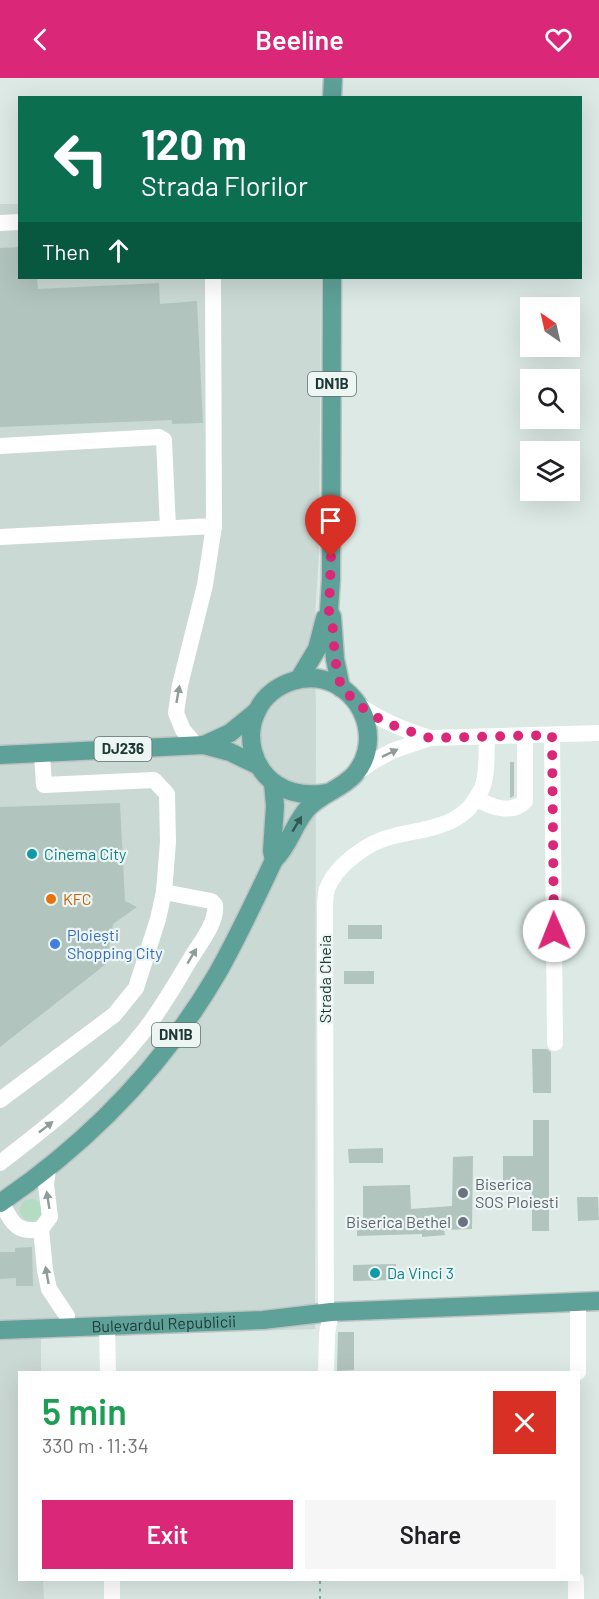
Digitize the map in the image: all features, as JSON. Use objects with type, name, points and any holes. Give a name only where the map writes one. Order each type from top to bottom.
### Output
[{"type":"main road","points":[[332,96],[333,78]]},
{"type":"main road","name":"DN1B","points":[[299,679],[317,649],[329,611],[332,279]]},
{"type":"main road","name":"DN1B","points":[[329,611],[332,617],[335,659],[341,687]]},
{"type":"main road","points":[[257,711],[274,690],[299,679],[321,679],[341,687],[359,705],[366,723],[368,741],[366,754],[354,776]]},
{"type":"main road","name":"DN1B","points":[[257,711],[251,733],[252,745],[259,766],[273,783],[298,795],[312,795],[326,793],[341,786],[354,776]]},
{"type":"main road","name":"DJ236","points":[[200,745],[230,733],[257,711]]},
{"type":"main road","name":"DJ236","points":[[0,755],[200,745],[230,752],[259,766]]},
{"type":"main road","name":"DN1B","points":[[273,783],[275,806],[272,851],[274,860]]},
{"type":"main road","name":"DN1B","points":[[0,1199],[41,1173],[73,1148],[152,1065],[178,1032],[217,974],[274,860],[281,854],[302,815],[326,793]]},
{"type":"main road","name":"Bulevardul Republicii","points":[[0,1318],[263,1310],[328,1312],[599,1301]]},
{"type":"main road","name":"Bulevardul Republicii","points":[[0,1330],[263,1320],[328,1312]]},
{"type":"street","points":[[0,223],[18,222]]},
{"type":"street","points":[[200,745],[183,730],[176,713],[180,685],[205,585],[214,526],[213,279]]},
{"type":"street","points":[[0,446],[159,437],[164,440],[168,528]]},
{"type":"street","points":[[0,537],[214,526]]},
{"type":"street","points":[[359,705],[374,716],[397,727],[430,738],[599,733]]},
{"type":"street","points":[[552,735],[555,1043]]},
{"type":"street","points":[[476,798],[494,808],[514,808],[525,801],[525,736]]},
{"type":"street","points":[[354,776],[372,762],[392,751],[430,738]]},
{"type":"street","name":"Strada Cheia","points":[[326,1371],[328,1312],[325,911],[327,889],[341,868],[374,844],[393,836],[439,827],[468,809],[483,786],[487,738]]},
{"type":"street","points":[[0,1100],[101,1025],[129,1000],[139,980],[164,892],[168,842],[167,794],[154,780],[44,785],[42,754]]},
{"type":"street","points":[[0,1163],[72,1107],[107,1073],[144,1031],[177,981],[214,917],[215,905],[211,901],[164,892]]},
{"type":"street","points":[[41,1173],[46,1185],[50,1217],[41,1229],[45,1270],[49,1289],[67,1316]]},
{"type":"street","points":[[0,1199],[18,1227],[25,1230],[41,1229]]},
{"type":"street","points":[[578,1302],[578,1371]]},
{"type":"street","points":[[107,1326],[108,1371]]},
{"type":"street","points":[[112,1581],[112,1599]]},
{"type":"street","points":[[576,1581],[576,1599]]},
{"type":"path","points":[[320,1581],[320,1599]]},
{"type":"shaded area","points":[[0,204],[18,204],[18,279],[321,279],[319,553],[314,632],[316,707],[315,1329],[41,1338],[41,1371],[18,1371],[18,1581],[43,1581],[44,1599],[0,1599]]},
{"type":"green space","points":[[31,1199],[39,1202],[42,1210],[39,1218],[31,1221],[23,1218],[20,1210],[23,1202]]},
{"type":"building","points":[[18,247],[18,279],[37,279],[38,289],[159,283],[160,304],[197,301],[203,423],[172,424],[172,420],[0,427],[0,248]]},
{"type":"building","points":[[510,762],[514,762],[514,796],[510,798]]},
{"type":"building","name":"Ploiești Shopping City","points":[[120,803],[125,901],[137,907],[113,924],[106,964],[0,1047],[0,807]]},
{"type":"building","points":[[348,925],[382,925],[382,939],[348,939]]},
{"type":"building","points":[[344,971],[374,971],[374,984],[344,984]]},
{"type":"building","points":[[532,1049],[547,1049],[551,1052],[551,1093],[533,1093]]},
{"type":"building","points":[[533,1120],[549,1120],[549,1231],[532,1231],[532,1186],[503,1186],[503,1156],[533,1156]]},
{"type":"building","points":[[383,1148],[383,1163],[349,1163],[348,1149]]},
{"type":"building","points":[[473,1156],[472,1229],[444,1230],[445,1235],[422,1237],[422,1234],[357,1236],[357,1221],[363,1221],[363,1186],[410,1185],[411,1209],[452,1206],[453,1157]]},
{"type":"building","points":[[577,1197],[598,1197],[599,1220],[578,1221]]},
{"type":"building","points":[[32,1247],[33,1286],[16,1286],[16,1278],[0,1279],[0,1252],[15,1252],[15,1248]]},
{"type":"building","name":"Da Vinci 3","points":[[396,1264],[396,1280],[353,1281],[353,1265]]},
{"type":"building","points":[[338,1332],[354,1332],[354,1370],[337,1371]]},
{"type":"place","name":"Cinema City","points":[[32,854]]},
{"type":"place","name":"KFC","points":[[51,899]]},
{"type":"place","name":"Ploiești Shopping City","points":[[55,944]]},
{"type":"place","name":"Biserica SOS Ploiesti","points":[[463,1193]]},
{"type":"place","name":"Biserica Bethel","points":[[463,1222]]},
{"type":"place","name":"Da Vinci 3","points":[[375,1273]]},
{"type":"route","points":[[331,557],[329,611],[332,617],[336,668],[341,687],[359,705],[374,716],[397,727],[430,738],[552,735],[554,931]]}]
